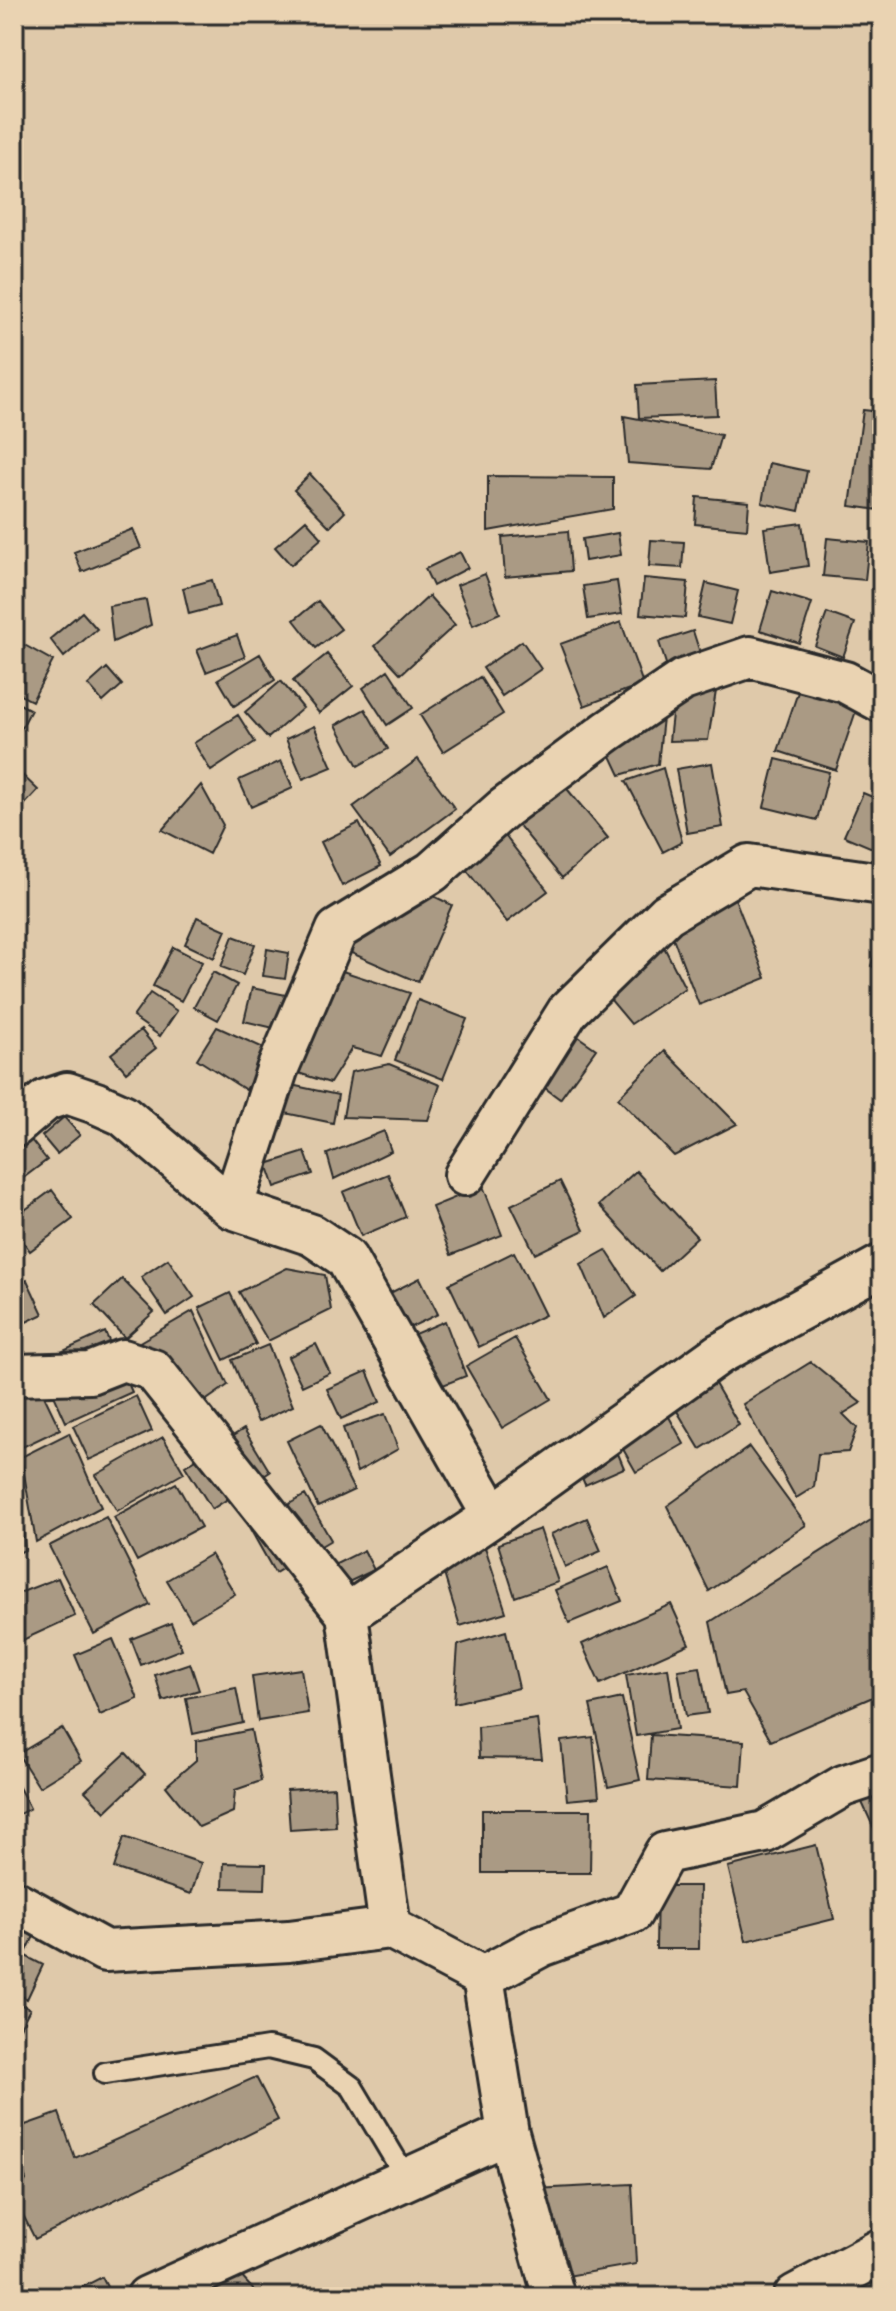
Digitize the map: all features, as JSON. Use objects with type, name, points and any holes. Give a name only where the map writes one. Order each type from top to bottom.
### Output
[{"type":"main road","points":[[796,2297],[882,2251]]},
{"type":"street","points":[[232,1208],[277,1070],[337,930],[432,872],[503,809],[683,680],[750,657],[845,682],[882,702]]},
{"type":"street","points":[[465,1175],[568,1011],[667,914],[749,865],[882,884]]},
{"type":"street","points":[[14,1127],[46,1100],[67,1093],[96,1103],[123,1115],[232,1208],[312,1235],[346,1258],[493,1516]]},
{"type":"street","points":[[347,1614],[493,1516],[719,1354],[882,1265]]},
{"type":"street","points":[[14,1375],[90,1373],[123,1360],[153,1370],[347,1614],[390,1928]]},
{"type":"street","points":[[483,1977],[541,1946],[632,1913],[665,1853],[765,1832],[843,1786],[882,1773]]},
{"type":"street","points":[[14,1901],[105,1951],[289,1941],[390,1928],[483,1977]]},
{"type":"street","points":[[483,1977],[508,2133],[554,2297]]},
{"type":"street","points":[[147,2297],[508,2133]]},
{"type":"lane","points":[[105,2073],[268,2048],[314,2059],[352,2087],[407,2179]]},
{"type":"building","points":[[715,381],[717,415],[639,418],[637,385]]},
{"type":"building","points":[[863,410],[882,412],[879,510],[850,506]]},
{"type":"building","points":[[624,416],[721,435],[711,469],[628,463]]},
{"type":"building","points":[[769,463],[807,471],[799,511],[762,503]]},
{"type":"building","points":[[310,474],[345,512],[330,527],[294,490]]},
{"type":"building","points":[[488,476],[613,477],[613,509],[488,531]]},
{"type":"building","points":[[697,497],[749,502],[747,529],[695,524]]},
{"type":"building","points":[[306,520],[322,538],[291,565],[275,547]]},
{"type":"building","points":[[802,523],[808,566],[770,572],[764,528]]},
{"type":"building","points":[[133,529],[141,548],[82,572],[74,552]]},
{"type":"building","points":[[568,531],[571,571],[505,577],[502,537]]},
{"type":"building","points":[[618,533],[621,555],[585,561],[582,539]]},
{"type":"building","points":[[827,538],[869,542],[865,580],[823,576]]},
{"type":"building","points":[[651,540],[684,542],[682,568],[649,566]]},
{"type":"building","points":[[460,552],[468,568],[433,586],[425,569]]},
{"type":"building","points":[[485,574],[500,613],[473,625],[457,585]]},
{"type":"building","points":[[644,578],[688,582],[685,618],[640,614]]},
{"type":"building","points":[[212,580],[219,606],[189,614],[183,588]]},
{"type":"building","points":[[617,581],[622,614],[588,619],[583,586]]},
{"type":"building","points":[[706,583],[738,591],[730,624],[698,617]]},
{"type":"building","points":[[772,591],[812,603],[799,643],[760,630]]},
{"type":"building","points":[[429,596],[455,625],[401,674],[375,646]]},
{"type":"building","points":[[146,600],[151,625],[113,642],[109,606]]},
{"type":"building","points":[[318,601],[341,629],[316,648],[294,620]]},
{"type":"building","points":[[82,612],[97,629],[64,657],[50,639]]},
{"type":"building","points":[[827,613],[855,623],[843,657],[815,646]]},
{"type":"building","points":[[621,622],[643,684],[584,706],[560,644]]},
{"type":"building","points":[[693,631],[701,656],[667,667],[659,642]]},
{"type":"building","points":[[237,635],[245,657],[206,672],[197,650]]},
{"type":"building","points":[[522,641],[541,669],[502,696],[483,668]]},
{"type":"building","points":[[19,642],[53,661],[32,701],[14,692],[14,651]]},
{"type":"building","points":[[260,654],[275,680],[234,706],[218,679]]},
{"type":"building","points":[[327,654],[353,686],[319,713],[293,681]]},
{"type":"building","points":[[107,668],[122,685],[103,702],[88,685]]},
{"type":"building","points":[[388,670],[413,708],[387,725],[363,688]]},
{"type":"building","points":[[480,677],[503,714],[443,752],[420,715]]},
{"type":"building","points":[[281,681],[303,708],[268,738],[245,712]]},
{"type":"building","points":[[717,685],[708,740],[669,741],[674,696]]},
{"type":"building","points":[[800,686],[858,705],[836,770],[778,751]]},
{"type":"building","points":[[14,701],[31,710],[14,742]]},
{"type":"building","points":[[664,708],[658,764],[620,775],[603,739]]},
{"type":"building","points":[[365,709],[388,749],[358,766],[336,725]]},
{"type":"building","points":[[238,715],[255,742],[211,771],[194,743]]},
{"type":"building","points":[[314,726],[332,767],[303,779],[286,739]]},
{"type":"building","points":[[418,759],[455,809],[390,857],[353,807]]},
{"type":"building","points":[[776,759],[829,772],[817,820],[764,807]]},
{"type":"building","points":[[281,761],[293,788],[251,807],[239,780]]},
{"type":"building","points":[[712,763],[723,827],[687,833],[676,769]]},
{"type":"building","points":[[663,768],[682,842],[663,852],[626,781]]},
{"type":"building","points":[[18,771],[38,790],[14,816],[14,775]]},
{"type":"building","points":[[558,778],[608,838],[562,878],[512,817]]},
{"type":"building","points":[[201,785],[223,825],[209,854],[162,830]]},
{"type":"building","points":[[863,793],[882,801],[882,852],[844,836]]},
{"type":"building","points":[[359,823],[381,866],[342,886],[321,842]]},
{"type":"building","points":[[499,828],[548,891],[507,922],[458,859]]},
{"type":"building","points":[[415,887],[452,905],[418,982],[333,945]]},
{"type":"building","points":[[734,896],[766,978],[699,1005],[667,922]]},
{"type":"building","points":[[197,917],[226,930],[214,958],[185,944]]},
{"type":"building","points":[[882,932],[882,970],[871,966]]},
{"type":"building","points":[[233,936],[255,944],[243,975],[221,967]]},
{"type":"building","points":[[661,941],[685,988],[631,1024],[589,974]]},
{"type":"building","points":[[173,947],[202,962],[181,1001],[153,986]]},
{"type":"building","points":[[267,949],[289,953],[285,979],[263,976]]},
{"type":"building","points":[[327,966],[410,993],[382,1056],[352,1048],[330,1083],[292,1071]]},
{"type":"building","points":[[213,972],[237,985],[218,1020],[194,1007]]},
{"type":"building","points":[[252,988],[286,995],[278,1029],[244,1021]]},
{"type":"building","points":[[150,993],[177,1011],[160,1036],[133,1017]]},
{"type":"building","points":[[418,1000],[467,1019],[443,1079],[395,1060]]},
{"type":"building","points":[[557,1022],[596,1049],[560,1099],[522,1071]]},
{"type":"building","points":[[217,1027],[268,1050],[246,1090],[197,1059]]},
{"type":"building","points":[[141,1030],[156,1048],[126,1072],[111,1054]]},
{"type":"building","points":[[665,1051],[737,1124],[674,1156],[618,1098]]},
{"type":"building","points":[[389,1064],[440,1085],[428,1120],[343,1117],[351,1072]]},
{"type":"building","points":[[882,1082],[882,1140],[873,1083]]},
{"type":"building","points":[[291,1085],[338,1095],[333,1123],[285,1113]]},
{"type":"building","points":[[64,1117],[80,1135],[57,1154],[42,1136]]},
{"type":"building","points":[[23,1130],[47,1160],[14,1185],[14,1137]]},
{"type":"building","points":[[384,1131],[391,1151],[334,1179],[327,1154]]},
{"type":"building","points":[[305,1152],[313,1174],[275,1187],[267,1164]]},
{"type":"building","points":[[636,1171],[697,1237],[660,1271],[599,1205]]},
{"type":"building","points":[[388,1174],[406,1217],[361,1236],[343,1192]]},
{"type":"building","points":[[560,1181],[584,1230],[535,1254],[511,1205]]},
{"type":"building","points":[[483,1186],[502,1235],[451,1255],[432,1207]]},
{"type":"building","points":[[52,1190],[73,1219],[30,1251],[14,1229],[14,1218]]},
{"type":"building","points":[[606,1250],[636,1296],[604,1318],[581,1264]]},
{"type":"building","points":[[514,1252],[545,1315],[479,1347],[449,1284]]},
{"type":"building","points":[[168,1259],[194,1297],[167,1315],[141,1277]]},
{"type":"building","points":[[287,1268],[325,1275],[331,1310],[268,1341],[239,1292]]},
{"type":"building","points":[[420,1278],[438,1314],[407,1329],[390,1293]]},
{"type":"building","points":[[122,1279],[154,1312],[125,1338],[94,1305]]},
{"type":"building","points":[[27,1280],[43,1314],[14,1328],[14,1286]]},
{"type":"building","points":[[230,1293],[256,1344],[224,1360],[199,1308]]},
{"type":"building","points":[[193,1311],[228,1385],[181,1418],[131,1347]]},
{"type":"building","points":[[445,1321],[466,1376],[433,1389],[412,1335]]},
{"type":"building","points":[[105,1332],[132,1392],[66,1422],[39,1362]]},
{"type":"building","points":[[515,1338],[551,1399],[502,1428],[466,1366]]},
{"type":"building","points":[[316,1344],[330,1373],[302,1386],[288,1357]]},
{"type":"building","points":[[268,1345],[293,1406],[258,1422],[232,1360]]},
{"type":"building","points":[[811,1362],[861,1403],[843,1414],[857,1428],[848,1452],[818,1454],[814,1487],[796,1498],[743,1404]]},
{"type":"building","points":[[367,1371],[380,1402],[341,1419],[327,1389]]},
{"type":"building","points":[[33,1373],[60,1429],[14,1451],[14,1382]]},
{"type":"building","points":[[714,1382],[739,1425],[700,1449],[674,1406]]},
{"type":"building","points":[[136,1396],[152,1431],[89,1460],[73,1426]]},
{"type":"building","points":[[663,1406],[684,1444],[636,1472],[615,1435]]},
{"type":"building","points":[[385,1414],[398,1449],[357,1472],[343,1428]]},
{"type":"building","points":[[321,1424],[354,1490],[318,1507],[287,1441]]},
{"type":"building","points":[[244,1429],[270,1472],[212,1509],[185,1466]]},
{"type":"building","points":[[69,1433],[101,1507],[36,1542],[21,1457]]},
{"type":"building","points":[[163,1437],[184,1473],[117,1511],[96,1475]]},
{"type":"building","points":[[614,1444],[624,1468],[585,1485],[575,1461]]},
{"type":"building","points":[[749,1447],[806,1525],[709,1591],[667,1506]]},
{"type":"building","points":[[176,1483],[201,1527],[137,1561],[114,1517]]},
{"type":"building","points":[[305,1495],[331,1540],[275,1573],[249,1527]]},
{"type":"building","points":[[882,1513],[882,1693],[771,1741],[743,1692],[726,1695],[710,1622]]},
{"type":"building","points":[[14,1515],[22,1515],[25,1550],[14,1555]]},
{"type":"building","points":[[106,1517],[150,1605],[94,1634],[49,1546]]},
{"type":"building","points":[[587,1518],[601,1551],[565,1567],[551,1534]]},
{"type":"building","points":[[540,1529],[558,1582],[515,1597],[498,1544]]},
{"type":"building","points":[[485,1547],[506,1612],[460,1626],[440,1561]]},
{"type":"building","points":[[364,1550],[374,1570],[321,1595],[312,1576]]},
{"type":"building","points":[[211,1554],[235,1594],[191,1620],[167,1580]]},
{"type":"building","points":[[608,1567],[622,1601],[569,1623],[555,1590]]},
{"type":"building","points":[[58,1578],[75,1616],[14,1644],[14,1595]]},
{"type":"building","points":[[671,1604],[689,1644],[600,1684],[582,1644]]},
{"type":"building","points":[[171,1623],[182,1649],[141,1665],[131,1639]]},
{"type":"building","points":[[506,1631],[519,1688],[454,1703],[458,1645]]},
{"type":"building","points":[[113,1639],[138,1699],[100,1715],[75,1655]]},
{"type":"building","points":[[190,1663],[199,1690],[163,1701],[155,1675]]},
{"type":"building","points":[[700,1667],[708,1713],[686,1716],[678,1670]]},
{"type":"building","points":[[668,1668],[677,1729],[636,1736],[626,1675]]},
{"type":"building","points":[[301,1669],[308,1713],[258,1721],[252,1676]]},
{"type":"building","points":[[236,1688],[243,1723],[193,1734],[186,1698]]},
{"type":"building","points":[[622,1698],[640,1780],[608,1787],[590,1705]]},
{"type":"building","points":[[537,1719],[542,1759],[479,1758],[478,1727]]},
{"type":"building","points":[[62,1728],[81,1761],[39,1787],[18,1754]]},
{"type":"building","points":[[251,1730],[261,1781],[235,1790],[233,1812],[199,1827],[166,1786],[196,1760],[196,1741]]},
{"type":"building","points":[[651,1735],[744,1741],[741,1786],[648,1780]]},
{"type":"building","points":[[593,1737],[599,1797],[567,1800],[561,1741]]},
{"type":"building","points":[[126,1753],[145,1774],[105,1812],[85,1791]]},
{"type":"building","points":[[882,1759],[882,1846],[849,1774]]},
{"type":"building","points":[[14,1778],[30,1808],[14,1817]]},
{"type":"building","points":[[334,1787],[336,1827],[290,1830],[287,1790]]},
{"type":"building","points":[[482,1810],[591,1810],[590,1873],[482,1873]]},
{"type":"building","points":[[124,1837],[201,1863],[191,1894],[114,1868]]},
{"type":"building","points":[[816,1845],[834,1919],[746,1941],[728,1867]]},
{"type":"building","points":[[224,1863],[266,1864],[265,1889],[223,1888]]},
{"type":"building","points":[[657,1886],[700,1886],[699,1949],[656,1949]]},
{"type":"building","points":[[14,1903],[43,1917],[27,1951],[14,1945]]},
{"type":"building","points":[[14,1950],[43,1965],[27,1999],[14,1992]]},
{"type":"building","points":[[14,2001],[30,2009],[16,2035],[14,2034]]},
{"type":"building","points":[[256,2077],[278,2120],[35,2239],[14,2197],[26,2180],[14,2145],[14,2129],[59,2113],[75,2158]]},
{"type":"building","points":[[632,2184],[636,2264],[562,2277],[516,2190]]},
{"type":"building","points":[[239,2274],[260,2297],[180,2297]]},
{"type":"building","points":[[102,2277],[112,2297],[63,2297]]}]
